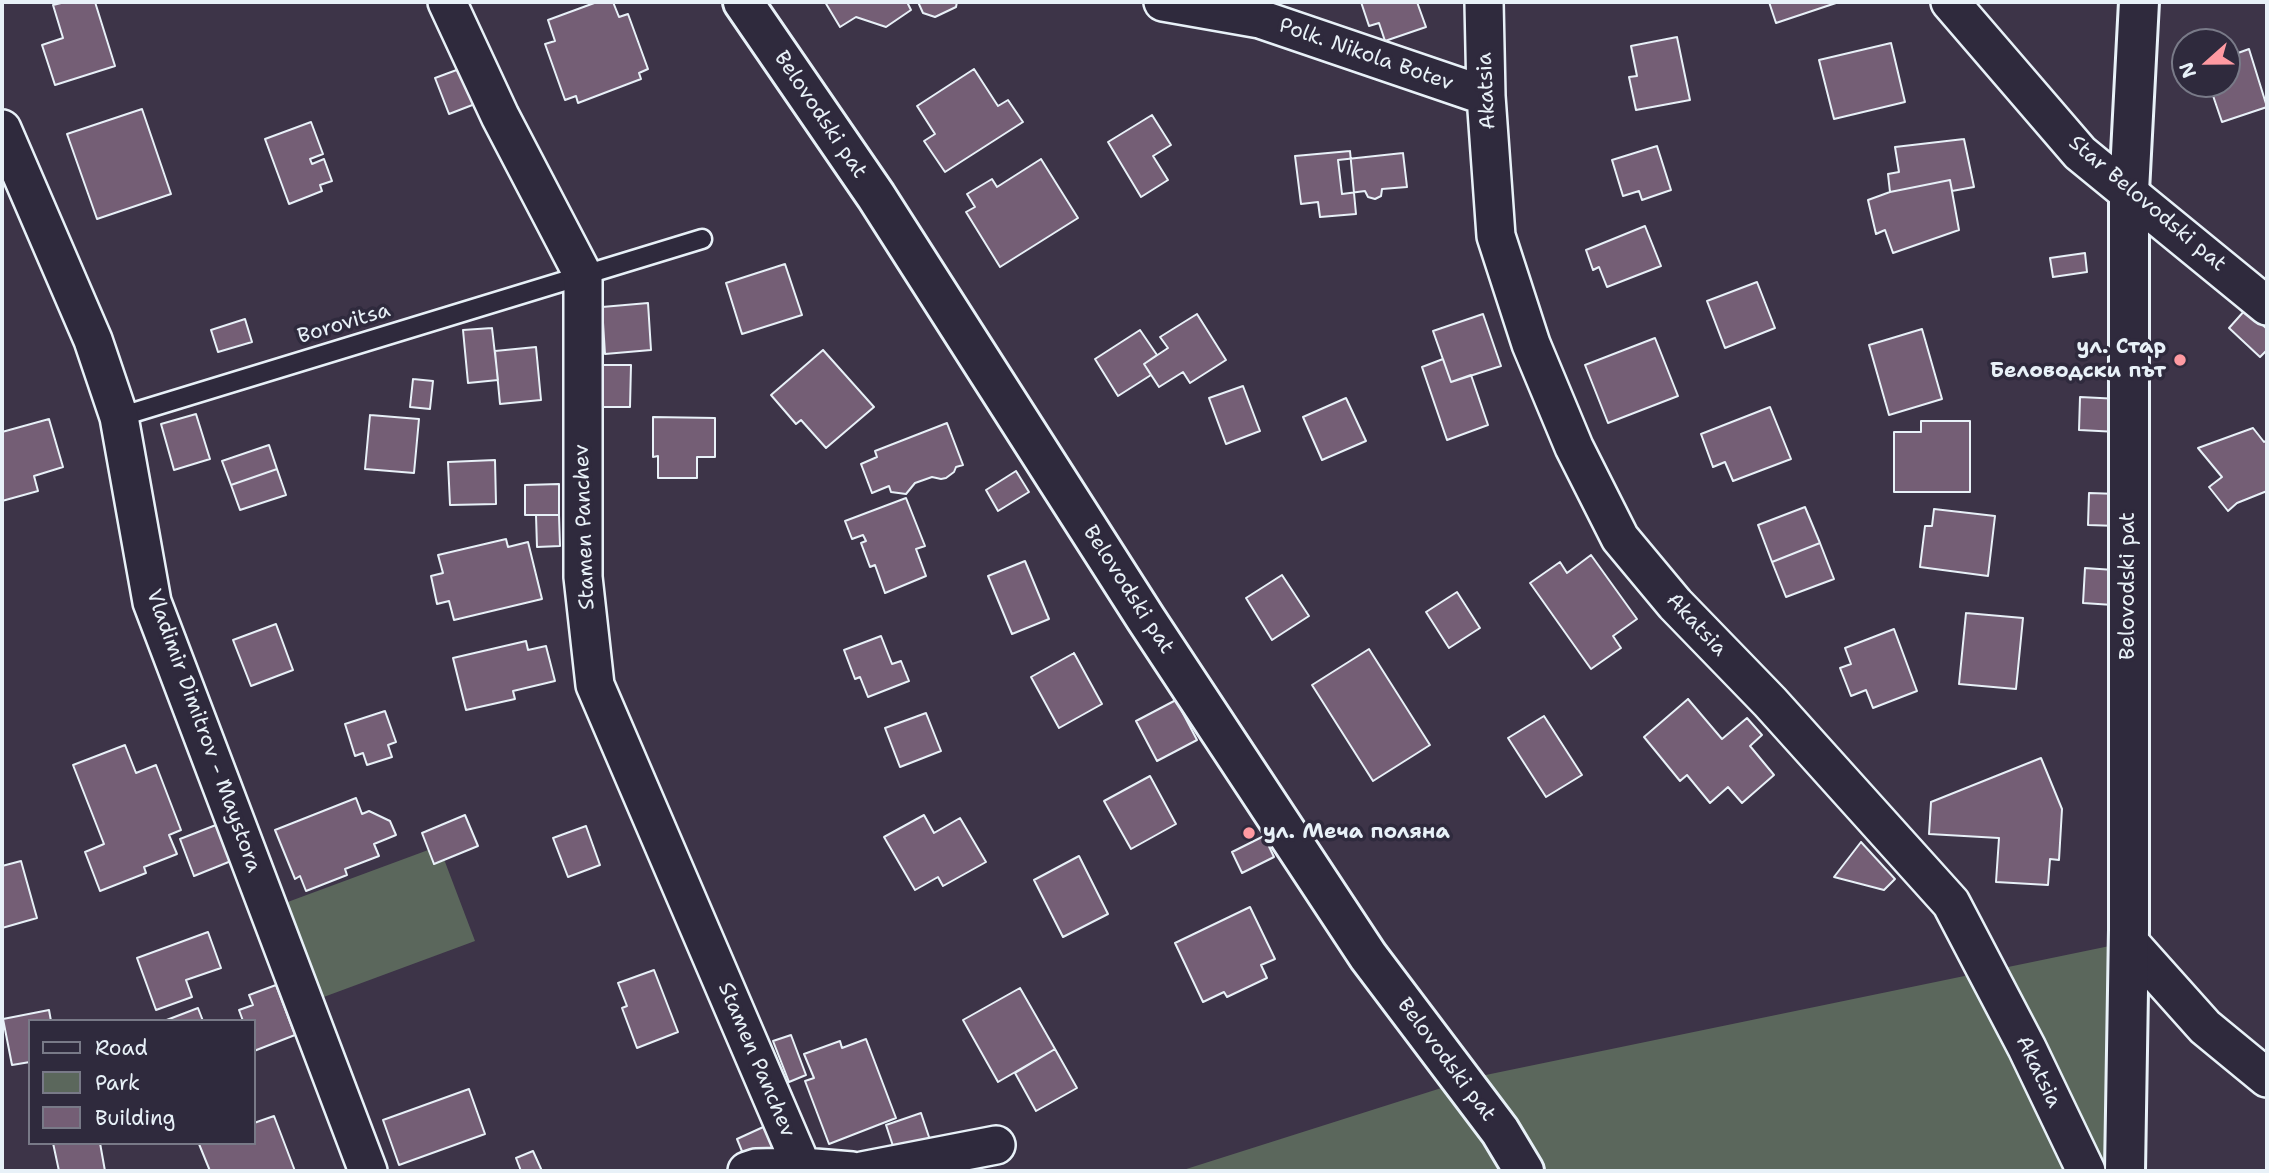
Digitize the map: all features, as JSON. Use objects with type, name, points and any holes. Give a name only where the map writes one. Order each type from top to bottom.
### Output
[{"type":"street","name":"Stamen Panchev","points":[[447,2],[500,116],[583,275],[583,577],[595,685],[802,1167]]},
{"type":"street","name":"Belovodski pat","points":[[743,2],[876,196],[1153,630],[1368,956],[1500,1131],[1524,1171]]},
{"type":"street","name":"Polk. Nikola Botev","points":[[1163,2],[1260,19],[1486,96]]},
{"type":"street","name":"Akatsia","points":[[1484,2],[1486,96],[1496,236],[1531,344],[1574,447],[1620,538],[1675,604],[1770,702],[1951,903],[2027,1048],[2086,1171]]},
{"type":"street","name":"Star Belovodski pat","points":[[1950,2],[2080,153],[2266,304]]},
{"type":"street","name":"Belovodski pat","points":[[2125,1171],[2129,942],[2129,191],[2139,2]]},
{"type":"street","name":"Vladimir Dimitrov - Maystora","points":[[2,129],[93,340],[119,417],[152,602],[368,1171]]},
{"type":"street","points":[[2129,942],[2205,1027],[2267,1078]]},
{"type":"street","points":[[862,1171],[996,1145]]},
{"type":"street","points":[[747,1171],[756,1168],[802,1167],[852,1171]]},
{"type":"lane","name":"Borovitsa","points":[[119,417],[702,239]]},
{"type":"green space","points":[[439,846],[475,941],[321,998],[285,903]]},
{"type":"green space","points":[[2129,942],[2125,1171],[1180,1171],[1476,1077]]},
{"type":"building","points":[[65,2],[95,2],[115,66],[55,85],[42,45],[63,38],[53,5]]},
{"type":"building","points":[[597,2],[613,2],[619,17],[628,14],[648,69],[639,73],[641,79],[578,103],[576,96],[565,100],[545,44],[555,41],[548,20]]},
{"type":"building","points":[[825,2],[907,2],[911,10],[886,27],[856,17],[840,27]]},
{"type":"building","points":[[918,2],[957,2],[956,7],[935,17],[923,13]]},
{"type":"building","points":[[1361,2],[1417,2],[1426,27],[1385,41],[1379,23],[1369,26]]},
{"type":"building","points":[[1769,2],[1835,2],[1836,3],[1776,23]]},
{"type":"building","points":[[1677,37],[1690,100],[1636,110],[1629,77],[1637,76],[1631,46]]},
{"type":"building","points":[[1891,43],[1905,102],[1834,119],[1819,60]]},
{"type":"building","points":[[2249,49],[2267,107],[2222,122],[2214,98],[2241,98],[2241,52]]},
{"type":"building","points":[[462,68],[475,104],[449,114],[435,78]]},
{"type":"building","points":[[974,69],[998,106],[1008,100],[1023,122],[945,172],[924,141],[935,134],[917,106]]},
{"type":"building","points":[[142,109],[171,194],[97,219],[67,134]]},
{"type":"building","points":[[1152,115],[1171,145],[1153,156],[1168,180],[1141,197],[1108,142]]},
{"type":"building","points":[[311,122],[323,154],[310,159],[312,164],[324,159],[332,181],[320,185],[322,191],[289,204],[265,139]]},
{"type":"building","points":[[1964,139],[1974,187],[1952,191],[1950,180],[1890,192],[1888,174],[1899,172],[1895,147]]},
{"type":"building","points":[[1657,146],[1671,190],[1642,200],[1639,191],[1623,196],[1612,160]]},
{"type":"building","points":[[1350,151],[1356,214],[1320,217],[1318,202],[1301,204],[1295,156]]},
{"type":"building","points":[[1403,153],[1407,187],[1382,189],[1381,196],[1375,199],[1368,197],[1365,191],[1342,194],[1338,160]]},
{"type":"building","points":[[1041,159],[1078,218],[1000,267],[966,212],[975,207],[967,194],[992,179],[997,187]]},
{"type":"building","points":[[1950,180],[1959,230],[1893,253],[1885,230],[1876,234],[1868,200],[1890,192]]},
{"type":"building","points":[[1645,226],[1661,266],[1607,287],[1599,267],[1593,270],[1586,250]]},
{"type":"building","points":[[2085,253],[2087,272],[2053,277],[2050,258]]},
{"type":"building","points":[[785,264],[802,315],[742,334],[726,283]]},
{"type":"building","points":[[1757,282],[1775,328],[1725,348],[1707,301]]},
{"type":"building","points":[[648,303],[651,350],[605,354],[602,307]]},
{"type":"building","points":[[2246,309],[2267,329],[2267,350],[2260,357],[2229,328]]},
{"type":"building","points":[[1197,314],[1226,360],[1190,383],[1183,372],[1159,387],[1144,364],[1168,348],[1160,337]]},
{"type":"building","points":[[1483,314],[1501,366],[1451,382],[1433,331]]},
{"type":"building","points":[[245,319],[252,342],[218,352],[211,330]]},
{"type":"building","points":[[492,328],[498,380],[468,383],[463,330]]},
{"type":"building","points":[[1922,329],[1942,399],[1889,415],[1869,345]]},
{"type":"building","points":[[1140,330],[1157,355],[1144,364],[1151,375],[1118,396],[1095,359]]},
{"type":"building","points":[[1655,338],[1678,396],[1608,423],[1585,365]]},
{"type":"building","points":[[536,347],[541,400],[500,404],[495,351]]},
{"type":"building","points":[[823,350],[874,407],[826,448],[801,420],[796,424],[771,395]]},
{"type":"building","points":[[1443,359],[1451,382],[1471,375],[1488,425],[1447,440],[1422,367]]},
{"type":"building","points":[[602,365],[631,365],[630,407],[601,407]]},
{"type":"building","points":[[413,379],[433,381],[430,409],[410,407]]},
{"type":"building","points":[[1243,386],[1260,431],[1226,444],[1209,398]]},
{"type":"building","points":[[2080,397],[2120,399],[2118,432],[2079,430]]},
{"type":"building","points":[[1346,398],[1366,441],[1322,460],[1303,417]]},
{"type":"building","points":[[1770,407],[1791,459],[1733,481],[1725,462],[1713,467],[1701,434]]},
{"type":"building","points":[[196,414],[210,459],[174,470],[161,424]]},
{"type":"building","points":[[370,415],[419,419],[414,473],[365,469]]},
{"type":"building","points":[[653,417],[715,418],[715,457],[697,457],[697,478],[658,478],[658,456],[653,457]]},
{"type":"building","points":[[49,419],[63,467],[34,476],[38,491],[2,501],[2,432]]},
{"type":"building","points":[[1921,421],[1970,421],[1970,492],[1894,492],[1894,432],[1921,432]]},
{"type":"building","points":[[947,423],[963,465],[956,467],[946,478],[932,477],[915,483],[906,494],[891,492],[889,486],[872,493],[861,464],[877,457],[875,451]]},
{"type":"building","points":[[2253,428],[2264,442],[2267,440],[2267,491],[2237,503],[2228,511],[2209,487],[2222,477],[2198,448]]},
{"type":"building","points":[[269,445],[277,469],[231,485],[222,461]]},
{"type":"building","points":[[495,460],[496,504],[450,505],[448,462]]},
{"type":"building","points":[[277,469],[286,495],[240,510],[231,485]]},
{"type":"building","points":[[1016,471],[1029,492],[998,511],[986,490]]},
{"type":"building","points":[[559,484],[559,515],[525,515],[525,485]]},
{"type":"building","points":[[2089,493],[2119,494],[2118,526],[2088,525]]},
{"type":"building","points":[[906,498],[925,546],[916,549],[926,576],[885,593],[875,565],[870,567],[861,543],[866,541],[863,535],[852,539],[845,521]]},
{"type":"building","points":[[1805,507],[1820,543],[1772,562],[1758,525]]},
{"type":"building","points":[[1934,509],[1995,516],[1988,576],[1920,567],[1925,526],[1932,526]]},
{"type":"building","points":[[536,515],[559,515],[560,546],[537,547]]},
{"type":"building","points":[[506,539],[508,547],[528,542],[542,599],[454,620],[449,601],[437,604],[431,576],[443,573],[438,555]]},
{"type":"building","points":[[1820,543],[1834,579],[1786,597],[1772,562]]},
{"type":"building","points":[[1591,555],[1637,619],[1613,636],[1621,648],[1591,669],[1530,583],[1560,562],[1567,573]]},
{"type":"building","points":[[1025,561],[1049,619],[1012,634],[988,576]]},
{"type":"building","points":[[2085,568],[2114,570],[2113,605],[2083,603]]},
{"type":"building","points":[[1282,575],[1309,616],[1272,640],[1246,598]]},
{"type":"building","points":[[1457,592],[1480,628],[1449,648],[1426,612]]},
{"type":"building","points":[[1966,613],[2023,618],[2016,689],[1959,684]]},
{"type":"building","points":[[276,624],[293,670],[251,686],[233,640]]},
{"type":"building","points":[[1894,629],[1917,691],[1873,708],[1866,690],[1851,696],[1840,668],[1851,664],[1845,648]]},
{"type":"building","points":[[881,636],[892,664],[901,661],[909,681],[868,697],[860,677],[855,679],[844,650]]},
{"type":"building","points":[[526,641],[528,650],[546,646],[555,681],[513,691],[515,699],[466,710],[453,658]]},
{"type":"building","points":[[1369,649],[1430,745],[1373,781],[1312,685]]},
{"type":"building","points":[[1074,653],[1102,704],[1059,728],[1031,677]]},
{"type":"building","points":[[1688,699],[1722,739],[1747,718],[1762,735],[1750,746],[1774,775],[1742,803],[1728,787],[1710,803],[1687,775],[1680,781],[1644,737]]},
{"type":"building","points":[[1176,700],[1197,740],[1157,761],[1136,721]]},
{"type":"building","points":[[385,711],[396,742],[388,745],[392,757],[367,765],[363,753],[355,756],[345,724]]},
{"type":"building","points":[[926,713],[941,751],[900,767],[885,728]]},
{"type":"building","points":[[1544,716],[1582,775],[1546,797],[1508,738]]},
{"type":"building","points":[[125,745],[136,773],[156,765],[181,830],[169,835],[177,854],[144,867],[146,873],[100,891],[85,852],[104,844],[73,765]]},
{"type":"building","points":[[2041,758],[2062,809],[2059,860],[2050,859],[2048,885],[1996,882],[1999,838],[1929,834],[1931,802]]},
{"type":"building","points":[[1150,776],[1176,824],[1131,849],[1104,801]]},
{"type":"building","points":[[356,798],[362,814],[369,811],[390,821],[396,835],[374,844],[379,856],[345,869],[347,875],[306,891],[300,876],[295,879],[275,830]]},
{"type":"building","points":[[465,815],[478,846],[434,864],[422,833]]},
{"type":"building","points":[[924,815],[934,833],[960,818],[986,862],[943,886],[938,877],[915,890],[884,837]]},
{"type":"building","points":[[221,823],[236,859],[194,876],[180,839]]},
{"type":"building","points":[[586,826],[600,865],[568,877],[553,838]]},
{"type":"building","points":[[1264,836],[1274,857],[1242,873],[1232,852]]},
{"type":"building","points":[[1861,842],[1895,879],[1884,890],[1834,877]]},
{"type":"building","points":[[1079,856],[1108,914],[1063,937],[1034,880]]},
{"type":"building","points":[[21,861],[37,918],[2,928],[2,866]]},
{"type":"building","points":[[1250,907],[1275,959],[1261,965],[1267,978],[1227,997],[1224,992],[1203,1002],[1175,943]]},
{"type":"building","points":[[208,932],[221,968],[186,980],[192,997],[156,1010],[137,958]]},
{"type":"building","points":[[654,970],[678,1032],[637,1048],[622,1008],[627,1006],[618,983]]},
{"type":"building","points":[[276,985],[295,1035],[256,1050],[256,1019],[242,1019],[239,1010],[253,1005],[249,995]]},
{"type":"building","points":[[1020,988],[1055,1049],[998,1082],[963,1020]]},
{"type":"building","points":[[198,1008],[202,1019],[169,1019]]},
{"type":"building","points":[[49,1010],[51,1019],[28,1019],[28,1062],[12,1065],[3,1019]]},
{"type":"building","points":[[791,1035],[806,1075],[789,1082],[773,1041]]},
{"type":"building","points":[[866,1039],[896,1118],[829,1144],[805,1081],[814,1078],[804,1054],[840,1041],[842,1048]]},
{"type":"building","points":[[1055,1049],[1077,1088],[1036,1111],[1015,1073]]},
{"type":"building","points":[[469,1089],[485,1134],[399,1165],[383,1120]]},
{"type":"building","points":[[921,1113],[930,1140],[895,1152],[886,1125]]},
{"type":"building","points":[[274,1116],[295,1171],[210,1171],[199,1145],[256,1145],[256,1122]]},
{"type":"building","points":[[772,1123],[783,1151],[748,1166],[737,1139]]},
{"type":"building","points":[[53,1145],[100,1145],[105,1171],[59,1171]]},
{"type":"building","points":[[533,1151],[542,1171],[521,1171],[516,1158]]},
{"type":"place","name":"ул. Стар Беловодски път","points":[[2180,360]]},
{"type":"place","name":"ул. Меча поляна","points":[[1249,833]]}]
